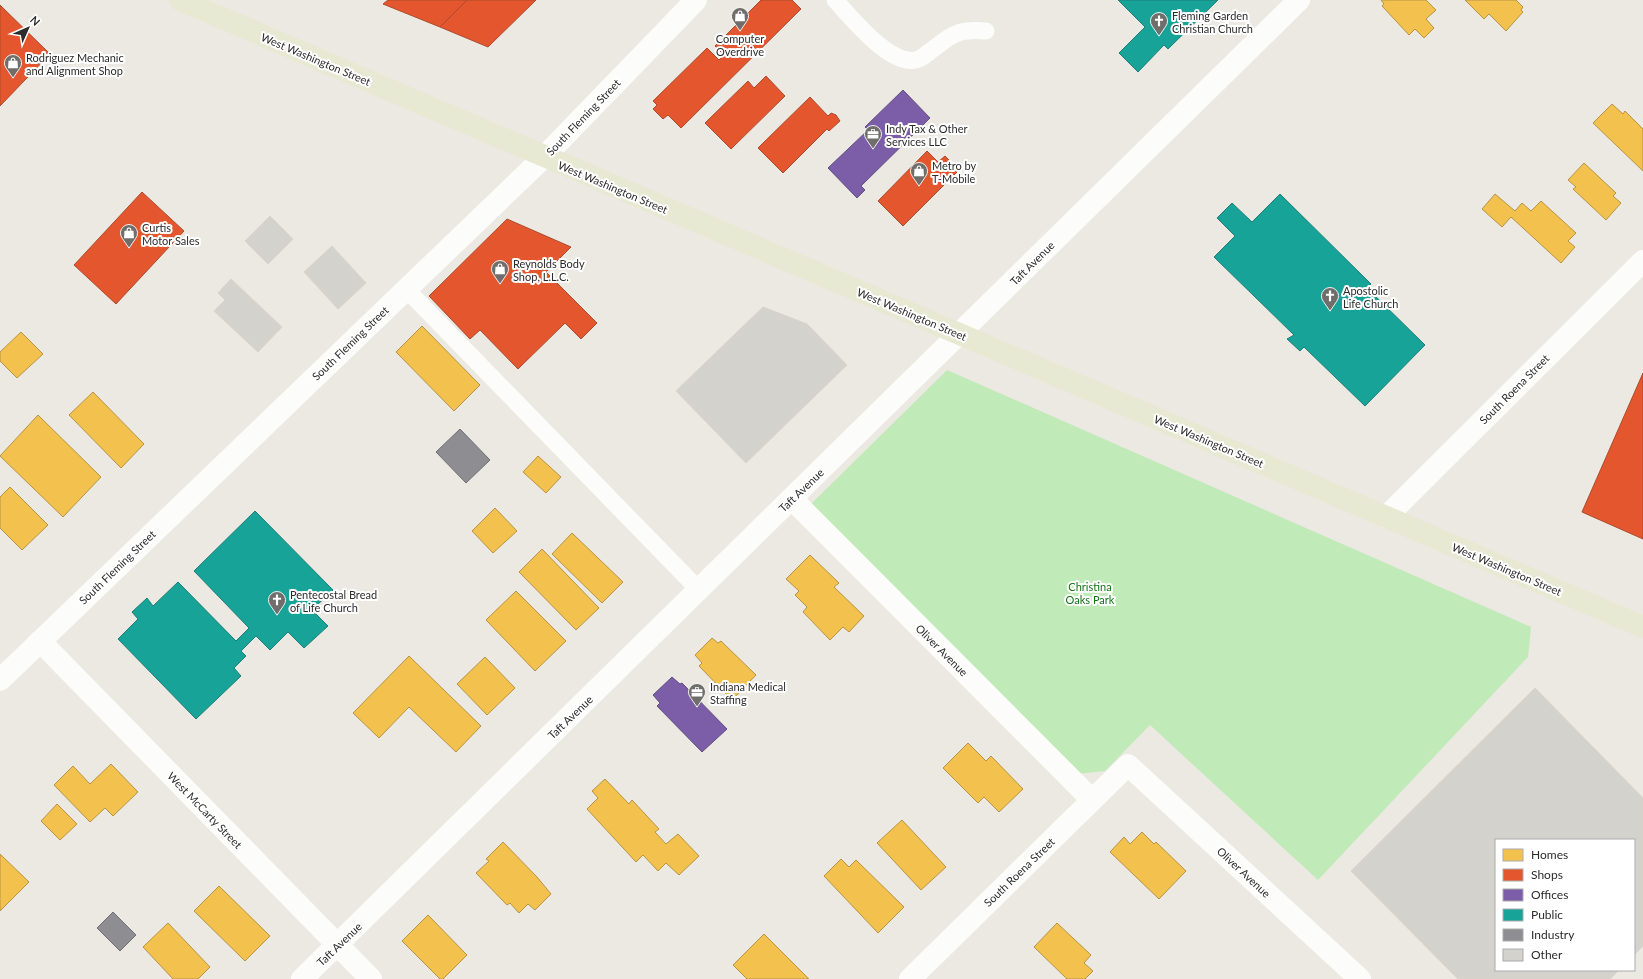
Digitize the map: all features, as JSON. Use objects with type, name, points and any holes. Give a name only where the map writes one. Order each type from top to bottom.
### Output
[{"type":"main road","name":"West Washington Street","points":[[180,0],[1643,628]]},
{"type":"street","name":"Taft Avenue","points":[[302,979],[1299,0]]},
{"type":"street","name":"South Fleming Street","points":[[0,680],[544,157],[691,2]]},
{"type":"street","name":"South Roena Street","points":[[1386,517],[1643,261]]},
{"type":"street","name":"Oliver Avenue","points":[[792,499],[1092,800]]},
{"type":"street","name":"West McCarty Street","points":[[40,641],[371,979]]},
{"type":"street","name":"South Roena Street","points":[[910,979],[1128,765]]},
{"type":"street","name":"Oliver Avenue","points":[[1128,765],[1360,979]]},
{"type":"lane","points":[[834,0],[885,50],[908,61],[921,59],[940,43],[957,33],[967,30],[986,31]]},
{"type":"lane","points":[[406,289],[698,590]]},
{"type":"green space","name":"Christina Oaks Park","points":[[947,370],[1531,627],[1528,657],[1318,880],[1150,725],[1105,771],[1066,775],[804,511]]},
{"type":"building: Homes","points":[[1381,0],[1426,0],[1436,10],[1426,19],[1434,28],[1424,38],[1415,29],[1409,35],[1382,6],[1384,4]]},
{"type":"building: Homes","points":[[1465,0],[1516,0],[1523,7],[1521,10],[1523,12],[1506,31],[1489,14],[1484,19]]},
{"type":"building: Homes","points":[[1612,104],[1623,114],[1625,111],[1643,129],[1643,171],[1593,123]]},
{"type":"building: Homes","points":[[1584,163],[1616,193],[1613,196],[1621,203],[1606,220],[1573,189],[1576,187],[1568,180]]},
{"type":"building: Homes","points":[[1495,194],[1515,211],[1522,203],[1531,211],[1541,201],[1576,233],[1568,241],[1575,247],[1561,263],[1511,217],[1502,227],[1482,209]]},
{"type":"building: Homes","points":[[422,326],[480,385],[454,411],[396,352]]},
{"type":"building: Homes","points":[[21,332],[43,354],[17,378],[0,361],[0,352]]},
{"type":"building: Homes","points":[[93,392],[144,444],[121,468],[69,415]]},
{"type":"building: Homes","points":[[38,415],[101,477],[63,517],[0,456]]},
{"type":"building: Homes","points":[[538,456],[561,477],[546,493],[523,472]]},
{"type":"building: Homes","points":[[10,487],[48,525],[22,550],[0,528],[0,497]]},
{"type":"building: Homes","points":[[495,508],[517,531],[493,553],[472,531]]},
{"type":"building: Homes","points":[[572,533],[623,582],[602,603],[552,554]]},
{"type":"building: Homes","points":[[542,549],[599,608],[576,630],[519,572]]},
{"type":"building: Homes","points":[[810,555],[839,583],[834,587],[864,616],[849,632],[843,627],[830,640],[803,612],[807,607],[795,595],[799,591],[786,579]]},
{"type":"building: Homes","points":[[516,591],[566,641],[535,671],[486,620]]},
{"type":"building: Homes","points":[[712,638],[718,643],[721,641],[756,675],[732,700],[699,666],[702,663],[695,655]]},
{"type":"building: Homes","points":[[409,656],[481,726],[456,752],[409,707],[379,738],[353,713]]},
{"type":"building: Homes","points":[[485,657],[515,688],[487,715],[457,684]]},
{"type":"building: Homes","points":[[968,743],[986,761],[991,756],[1023,789],[999,812],[984,797],[978,803],[943,768]]},
{"type":"building: Homes","points":[[111,764],[138,792],[113,816],[105,808],[90,822],[54,785],[73,766],[90,784]]},
{"type":"building: Homes","points":[[605,779],[629,804],[632,800],[659,829],[655,832],[666,844],[678,834],[699,856],[679,875],[666,863],[658,871],[643,855],[636,862],[587,809],[598,798],[592,791]]},
{"type":"building: Homes","points":[[57,804],[77,824],[60,840],[41,821]]},
{"type":"building: Homes","points":[[902,820],[946,867],[921,890],[877,843]]},
{"type":"building: Homes","points":[[1142,832],[1154,844],[1156,842],[1186,871],[1159,899],[1110,852],[1124,837],[1130,844]]},
{"type":"building: Homes","points":[[503,842],[537,877],[551,894],[535,910],[528,904],[519,913],[510,903],[507,905],[476,873],[489,861],[486,859]]},
{"type":"building: Homes","points":[[0,854],[29,882],[0,911]]},
{"type":"building: Homes","points":[[841,859],[849,867],[856,860],[904,907],[878,933],[824,876]]},
{"type":"building: Homes","points":[[219,886],[270,936],[245,961],[194,911]]},
{"type":"building: Homes","points":[[428,915],[467,955],[443,979],[440,979],[402,941]]},
{"type":"building: Homes","points":[[168,923],[210,967],[198,979],[173,979],[143,947]]},
{"type":"building: Homes","points":[[1057,923],[1091,955],[1084,963],[1093,971],[1085,979],[1067,979],[1034,947]]},
{"type":"building: Homes","points":[[764,934],[809,979],[747,979],[733,965]]},
{"type":"building: Shops","points":[[388,0],[467,0],[440,27],[383,4]]},
{"type":"building: Shops","points":[[467,0],[536,0],[488,47],[440,27]]},
{"type":"building: Shops","points":[[761,0],[792,0],[801,9],[681,128],[668,115],[663,119],[653,109],[657,105],[653,101],[707,48],[719,60],[724,55],[715,46]]},
{"type":"building: Shops","name":"Rodriguez Mechanic and Alignment Shop","points":[[0,5],[50,54],[0,106]]},
{"type":"building: Shops","points":[[766,76],[785,96],[731,149],[705,123],[748,81],[754,88]]},
{"type":"building: Shops","points":[[810,97],[828,116],[831,113],[836,115],[840,121],[829,131],[827,129],[783,173],[758,148]]},
{"type":"building: Shops","name":"Metro by T-Mobile","points":[[927,151],[938,162],[945,156],[959,170],[903,226],[878,201]]},
{"type":"building: Shops","name":"Curtis Motor Sales","points":[[142,192],[184,231],[116,304],[74,265]]},
{"type":"building: Shops","name":"Reynolds Body Shop, L.L.C.","points":[[507,219],[571,247],[546,272],[597,323],[581,339],[565,323],[518,369],[480,330],[470,339],[429,296]]},
{"type":"building: Shops","points":[[1643,373],[1643,539],[1582,512]]},
{"type":"building: Offices","name":"Indy Tax & Other Services LLC","points":[[903,90],[930,118],[861,186],[865,190],[857,198],[828,168],[868,130],[865,127]]},
{"type":"building: Offices","points":[[672,677],[680,684],[682,683],[727,729],[702,752],[657,706],[660,703],[653,695]]},
{"type":"building: Public","name":"Fleming Garden Christian Church","points":[[1118,0],[1218,0],[1168,49],[1164,45],[1138,72],[1119,53],[1145,27]]},
{"type":"building: Public","name":"Apostolic Life Church","points":[[1280,194],[1371,284],[1367,288],[1425,345],[1365,406],[1304,347],[1300,351],[1287,339],[1294,335],[1214,257],[1235,236],[1217,218],[1232,203],[1252,222]]},
{"type":"building: Public","name":"Pentecostal Bread of Life Church","points":[[255,511],[333,590],[312,610],[328,626],[304,648],[288,632],[270,650],[256,636],[241,651],[246,656],[234,668],[241,676],[196,719],[118,639],[138,619],[132,612],[147,598],[153,606],[178,582],[236,641],[249,628],[194,571]]},
{"type":"building: Industry","points":[[460,429],[490,460],[466,483],[436,452]]},
{"type":"building: Industry","points":[[113,912],[136,935],[120,951],[97,928]]},
{"type":"building: Other","points":[[270,216],[293,239],[268,264],[245,241]]},
{"type":"building: Other","points":[[332,246],[366,283],[338,309],[304,272]]},
{"type":"building: Other","points":[[231,279],[282,327],[258,352],[214,311],[225,300],[218,293]]},
{"type":"building: Other","points":[[763,307],[807,324],[847,365],[746,463],[676,391]]},
{"type":"building: Other","points":[[1535,688],[1643,798],[1643,946],[1635,954],[1635,839],[1495,839],[1495,971],[1618,971],[1610,979],[1458,979],[1351,871]]},
{"type":"place","name":"Computer Overdrive","points":[[740,31]]},
{"type":"place","name":"Fleming Garden Christian Church","points":[[1159,36]]},
{"type":"place","name":"Rodriguez Mechanic and Alignment Shop","points":[[13,78]]},
{"type":"place","name":"Indy Tax & Other Services LLC","points":[[873,149]]},
{"type":"place","name":"Metro by T-Mobile","points":[[919,186]]},
{"type":"place","name":"Curtis Motor Sales","points":[[129,248]]},
{"type":"place","name":"Reynolds Body Shop, L.L.C.","points":[[500,284]]},
{"type":"place","name":"Apostolic Life Church","points":[[1330,311]]},
{"type":"place","name":"Pentecostal Bread of Life Church","points":[[277,615]]},
{"type":"place","name":"Indiana Medical Staffing","points":[[697,707]]}]
